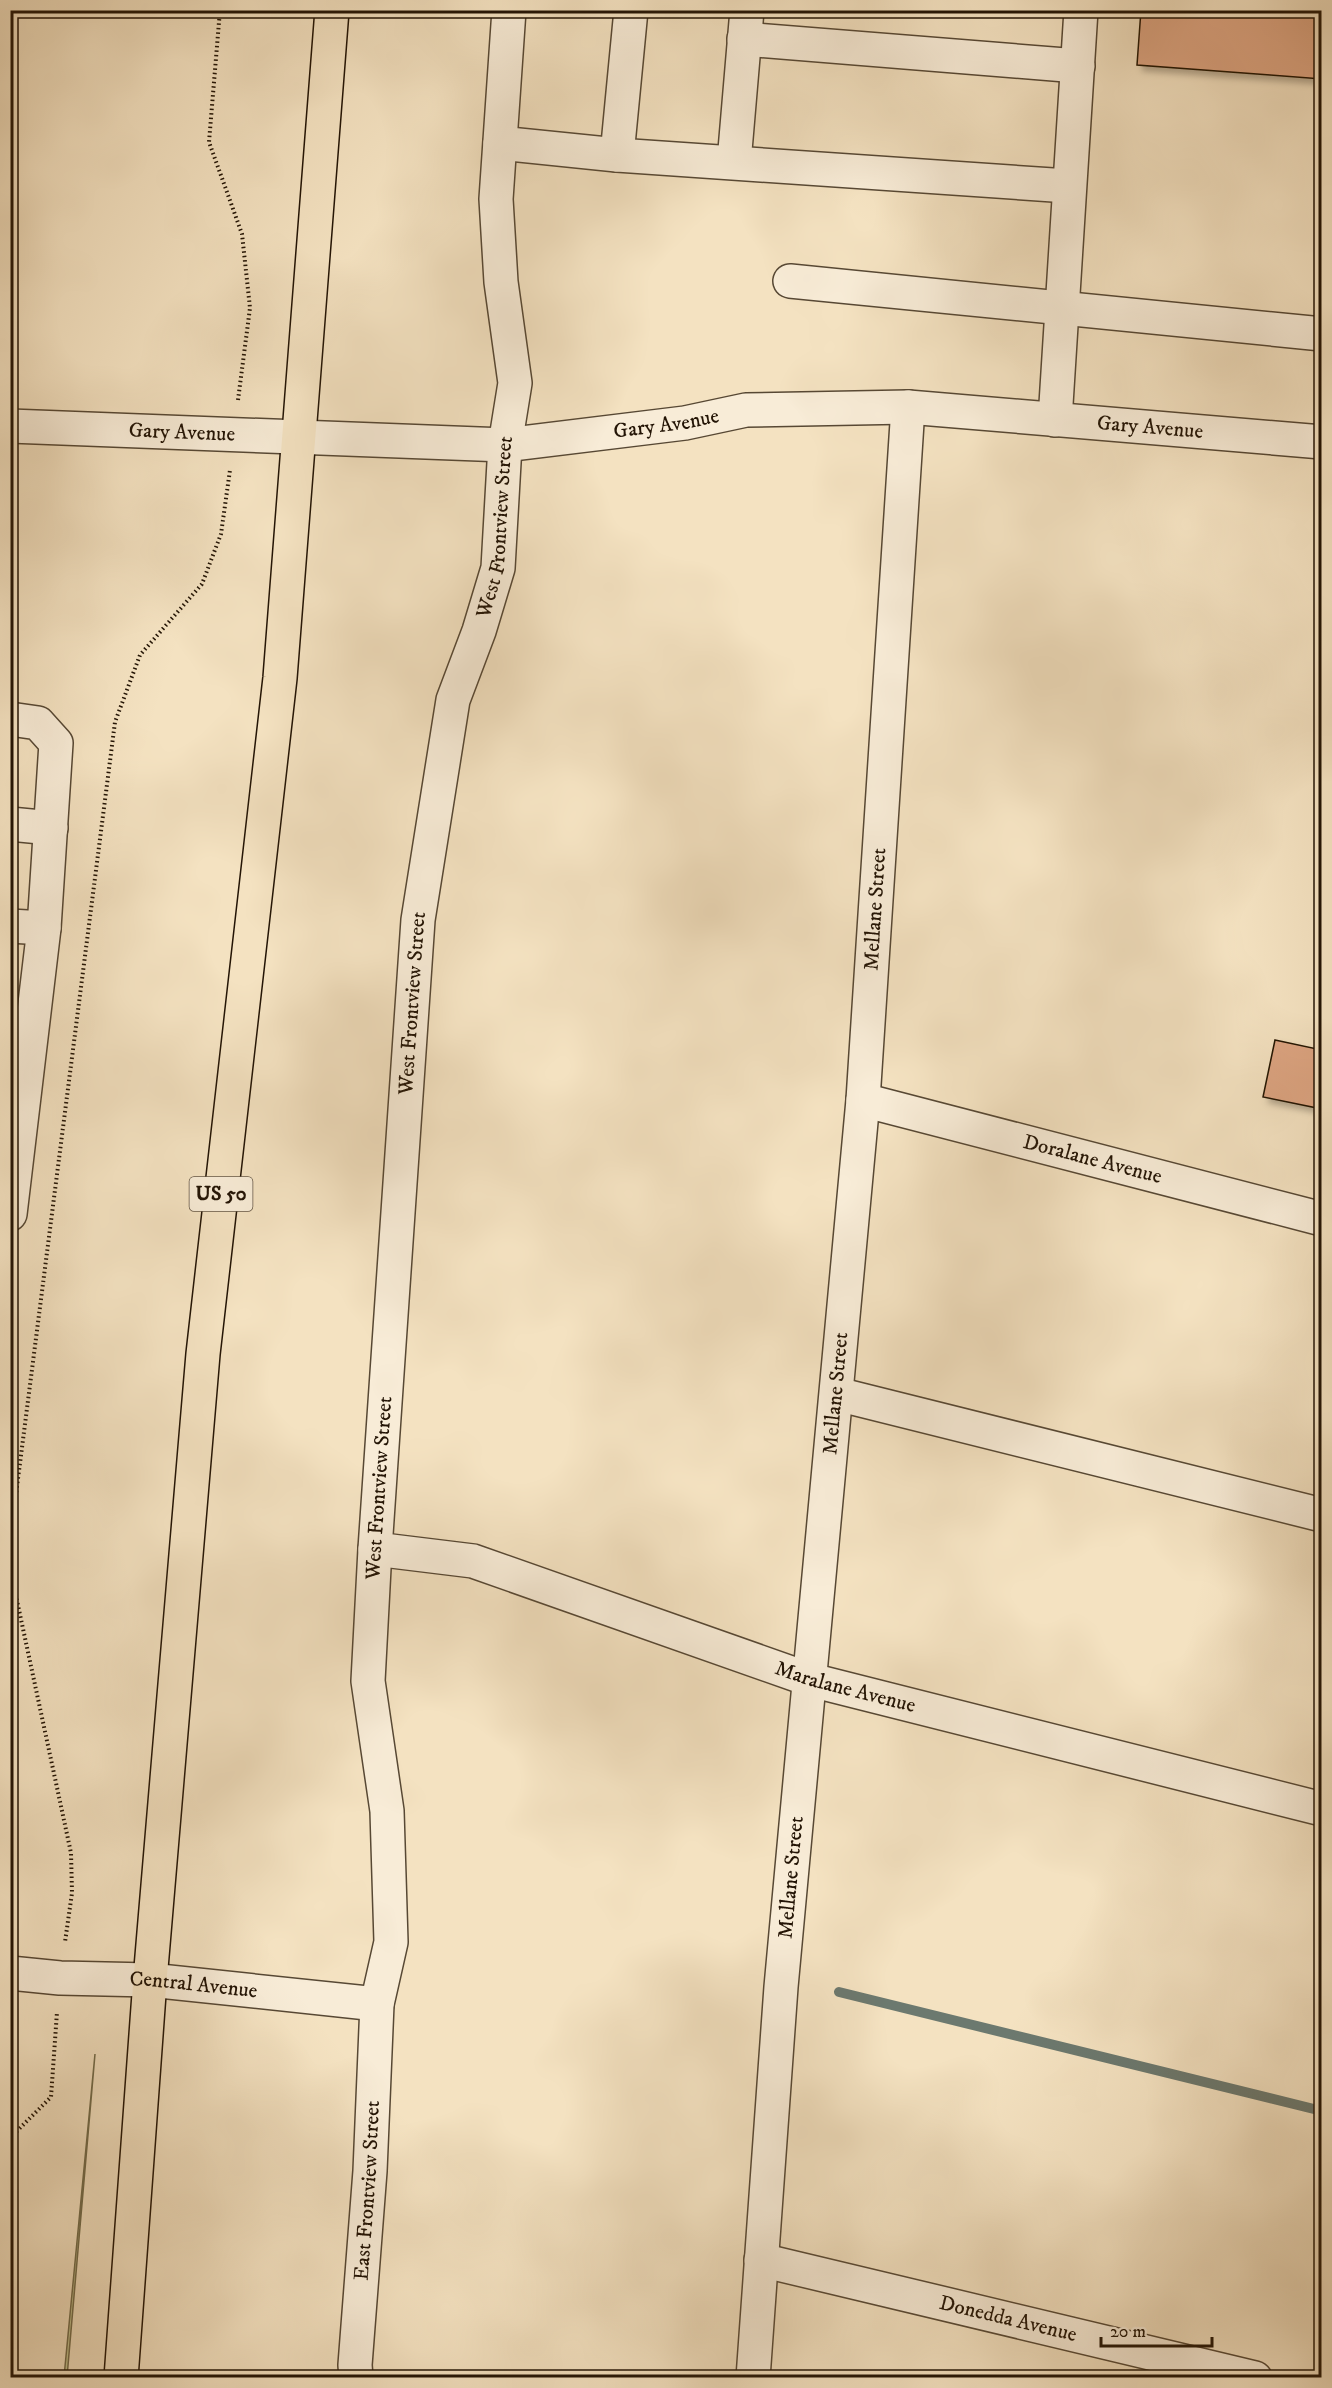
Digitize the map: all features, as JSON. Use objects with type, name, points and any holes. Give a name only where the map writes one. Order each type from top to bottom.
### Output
[{"type":"highway","name":"US 50","points":[[121,2378],[150,1980],[203,1354],[280,678],[297,436],[332,10]]},
{"type":"street","name":"West Frontview Street","points":[[377,2004],[391,1942],[387,1811],[368,1681],[375,1549],[418,920],[453,700],[479,632],[498,568],[505,445],[515,383],[500,270],[496,200],[509,10]]},
{"type":"street","points":[[617,155],[631,10]]},
{"type":"street","points":[[1055,420],[1068,186],[1081,10]]},
{"type":"street","points":[[734,162],[745,25],[1078,66]]},
{"type":"street","points":[[500,143],[617,155],[1068,186]]},
{"type":"street","points":[[790,281],[1322,334]]},
{"type":"street","name":"Gary Avenue","points":[[10,426],[505,445],[685,423],[746,410],[908,407],[1322,442]]},
{"type":"street","name":"Mellane Street","points":[[753,2378],[780,1987],[811,1680],[863,1100],[908,407]]},
{"type":"street","points":[[10,719],[38,723],[56,743],[44,928],[21,1037],[10,1214]]},
{"type":"street","points":[[10,824],[51,828]]},
{"type":"street","points":[[10,926],[44,928]]},
{"type":"street","name":"Doralane Avenue","points":[[863,1100],[1322,1219]]},
{"type":"street","points":[[837,1394],[1322,1515]]},
{"type":"street","name":"Maralane Avenue","points":[[375,1549],[472,1561],[811,1680],[1322,1809]]},
{"type":"street","name":"Central Avenue","points":[[10,1973],[150,1980],[377,2004]]},
{"type":"street","name":"East Frontview Street","points":[[356,2378],[355,2365],[370,2171],[377,2004]]},
{"type":"street","name":"Donedda Avenue","points":[[761,2260],[1254,2378]]},
{"type":"path","points":[[220,10],[208,142],[242,234],[250,308],[240,385]]},
{"type":"path","points":[[10,1541],[115,722],[140,655],[202,584],[222,534],[228,480]]},
{"type":"path","points":[[10,1568],[71,1853],[72,1893]]},
{"type":"path","points":[[10,2138],[51,2097],[55,2042]]},
{"type":"green space","points":[[95,2054],[67,2377],[64,2377]]},
{"type":"building","points":[[1141,10],[1322,10],[1322,79],[1137,65]]},
{"type":"building","points":[[1275,1040],[1322,1050],[1322,1109],[1263,1097]]},
{"type":"waterway","points":[[839,1992],[1322,2111]]}]
